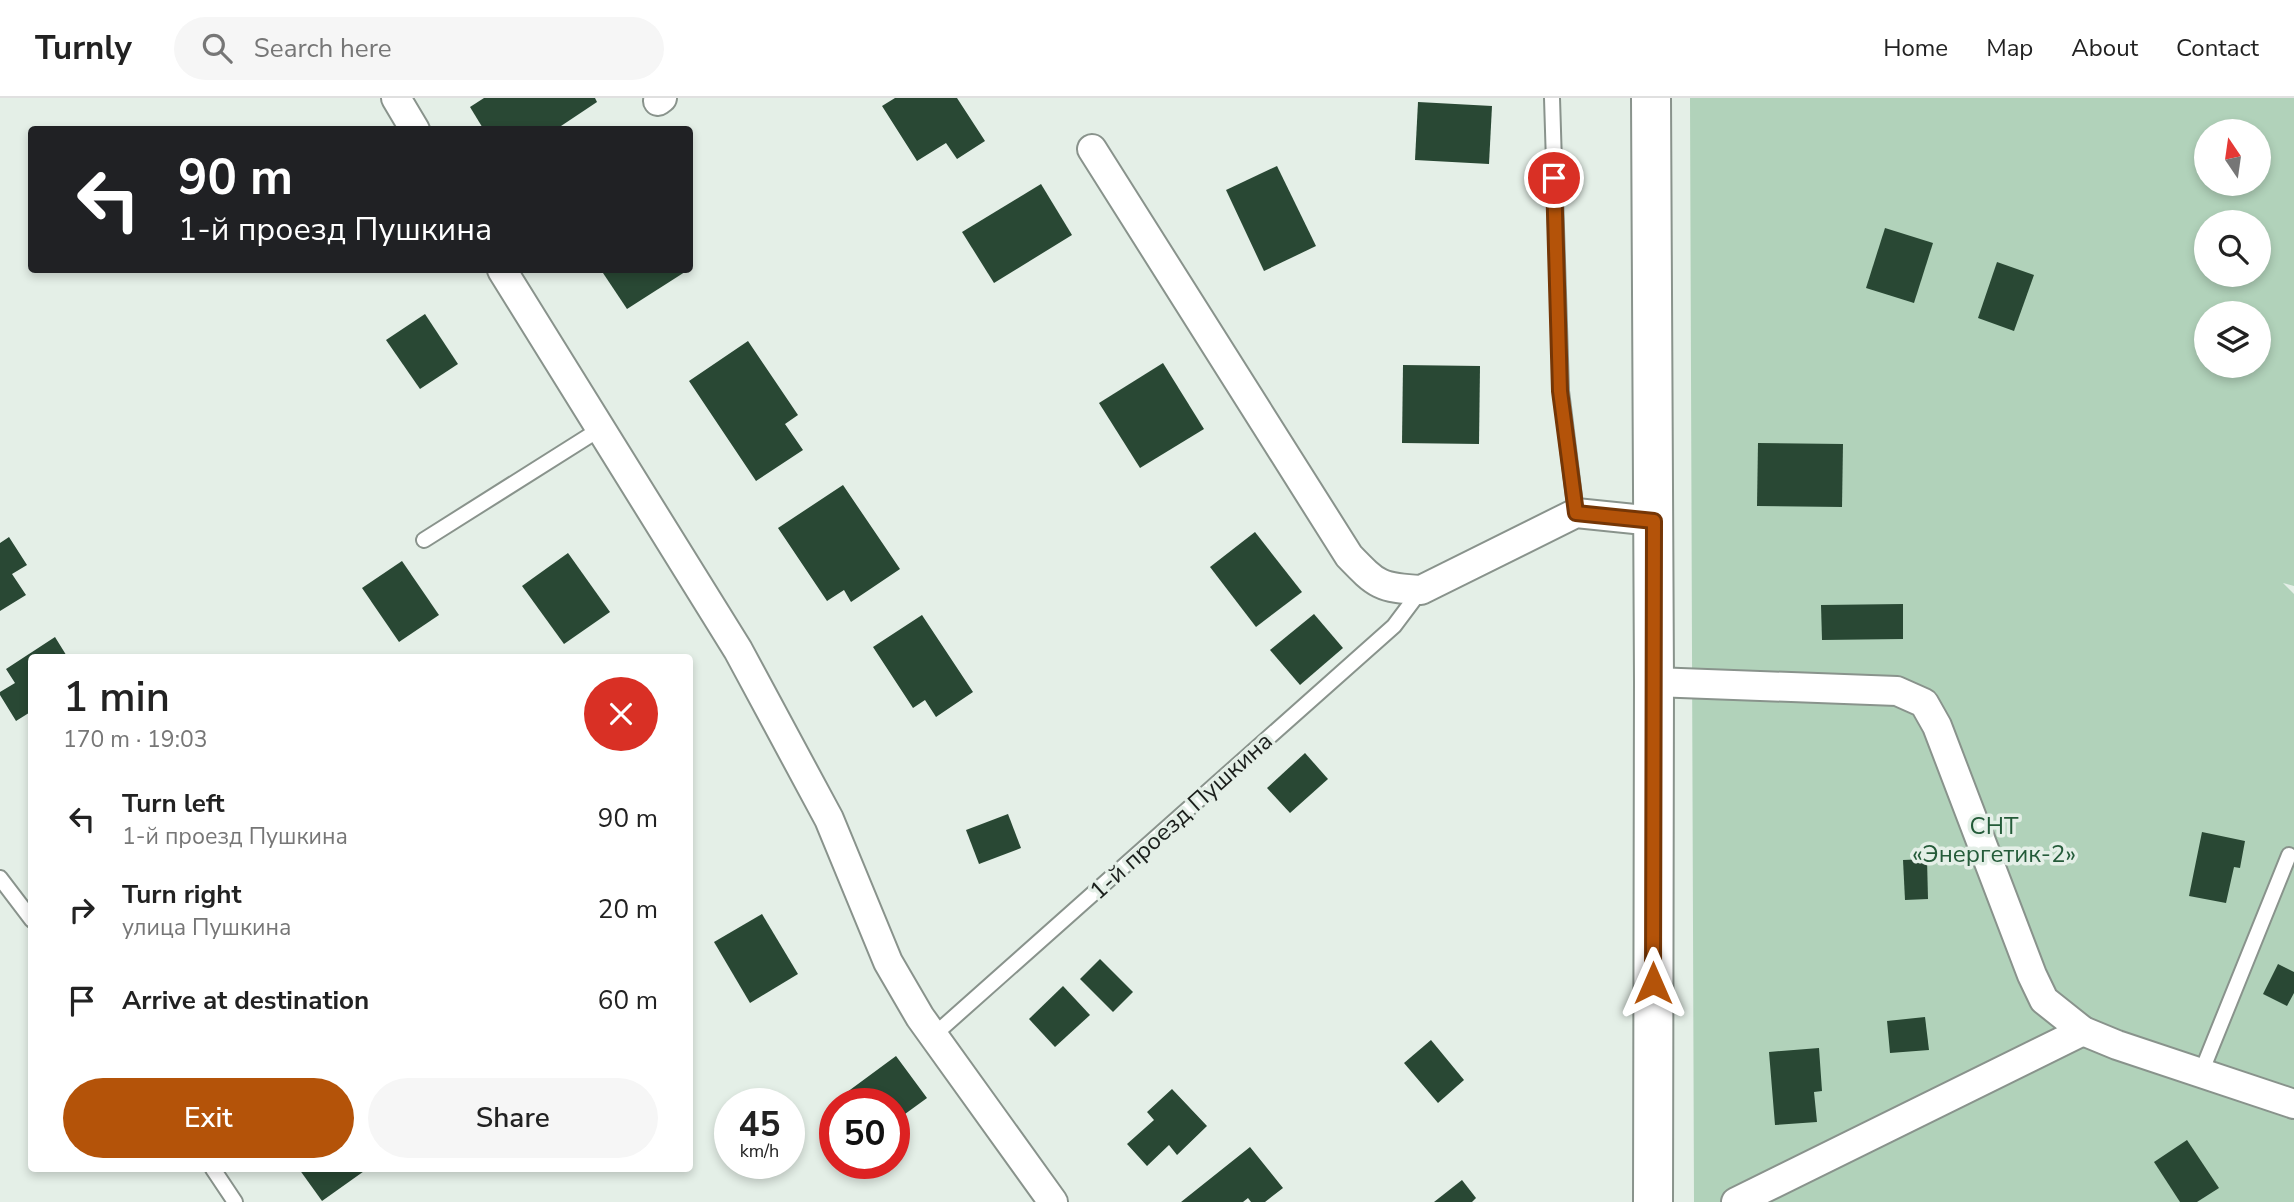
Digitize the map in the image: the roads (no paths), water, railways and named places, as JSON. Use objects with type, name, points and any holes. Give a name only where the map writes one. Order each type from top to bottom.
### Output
[{"type":"main road","points":[[1651,98],[1654,521],[1653,1202]]},
{"type":"street","points":[[396,98],[413,126]]},
{"type":"street","points":[[1092,149],[1349,556],[1375,582],[1397,589],[1421,590]]},
{"type":"street","points":[[504,273],[738,650],[829,819],[888,962],[934,1035],[1053,1202]]},
{"type":"street","points":[[1576,513],[1654,521]]},
{"type":"street","name":"1-й проезд Пушкина","points":[[1421,590],[1576,513]]},
{"type":"street","points":[[1654,682],[1897,691],[1924,703],[1937,726],[2044,1000],[2083,1031],[2117,1045],[2294,1104]]},
{"type":"street","points":[[1736,1202],[2083,1031]]},
{"type":"lane","points":[[1552,98],[1560,391],[1576,513]]},
{"type":"lane","points":[[424,540],[600,429]]},
{"type":"lane","name":"1-й проезд Пушкина","points":[[934,1035],[1394,626],[1421,590]]},
{"type":"lane","points":[[2201,1073],[2289,855]]},
{"type":"lane","points":[[0,878],[28,915]]},
{"type":"lane","points":[[215,1172],[235,1202]]},
{"type":"park label","name":"СНТ «Энергетик-2»","points":[[1994,840]]}]
